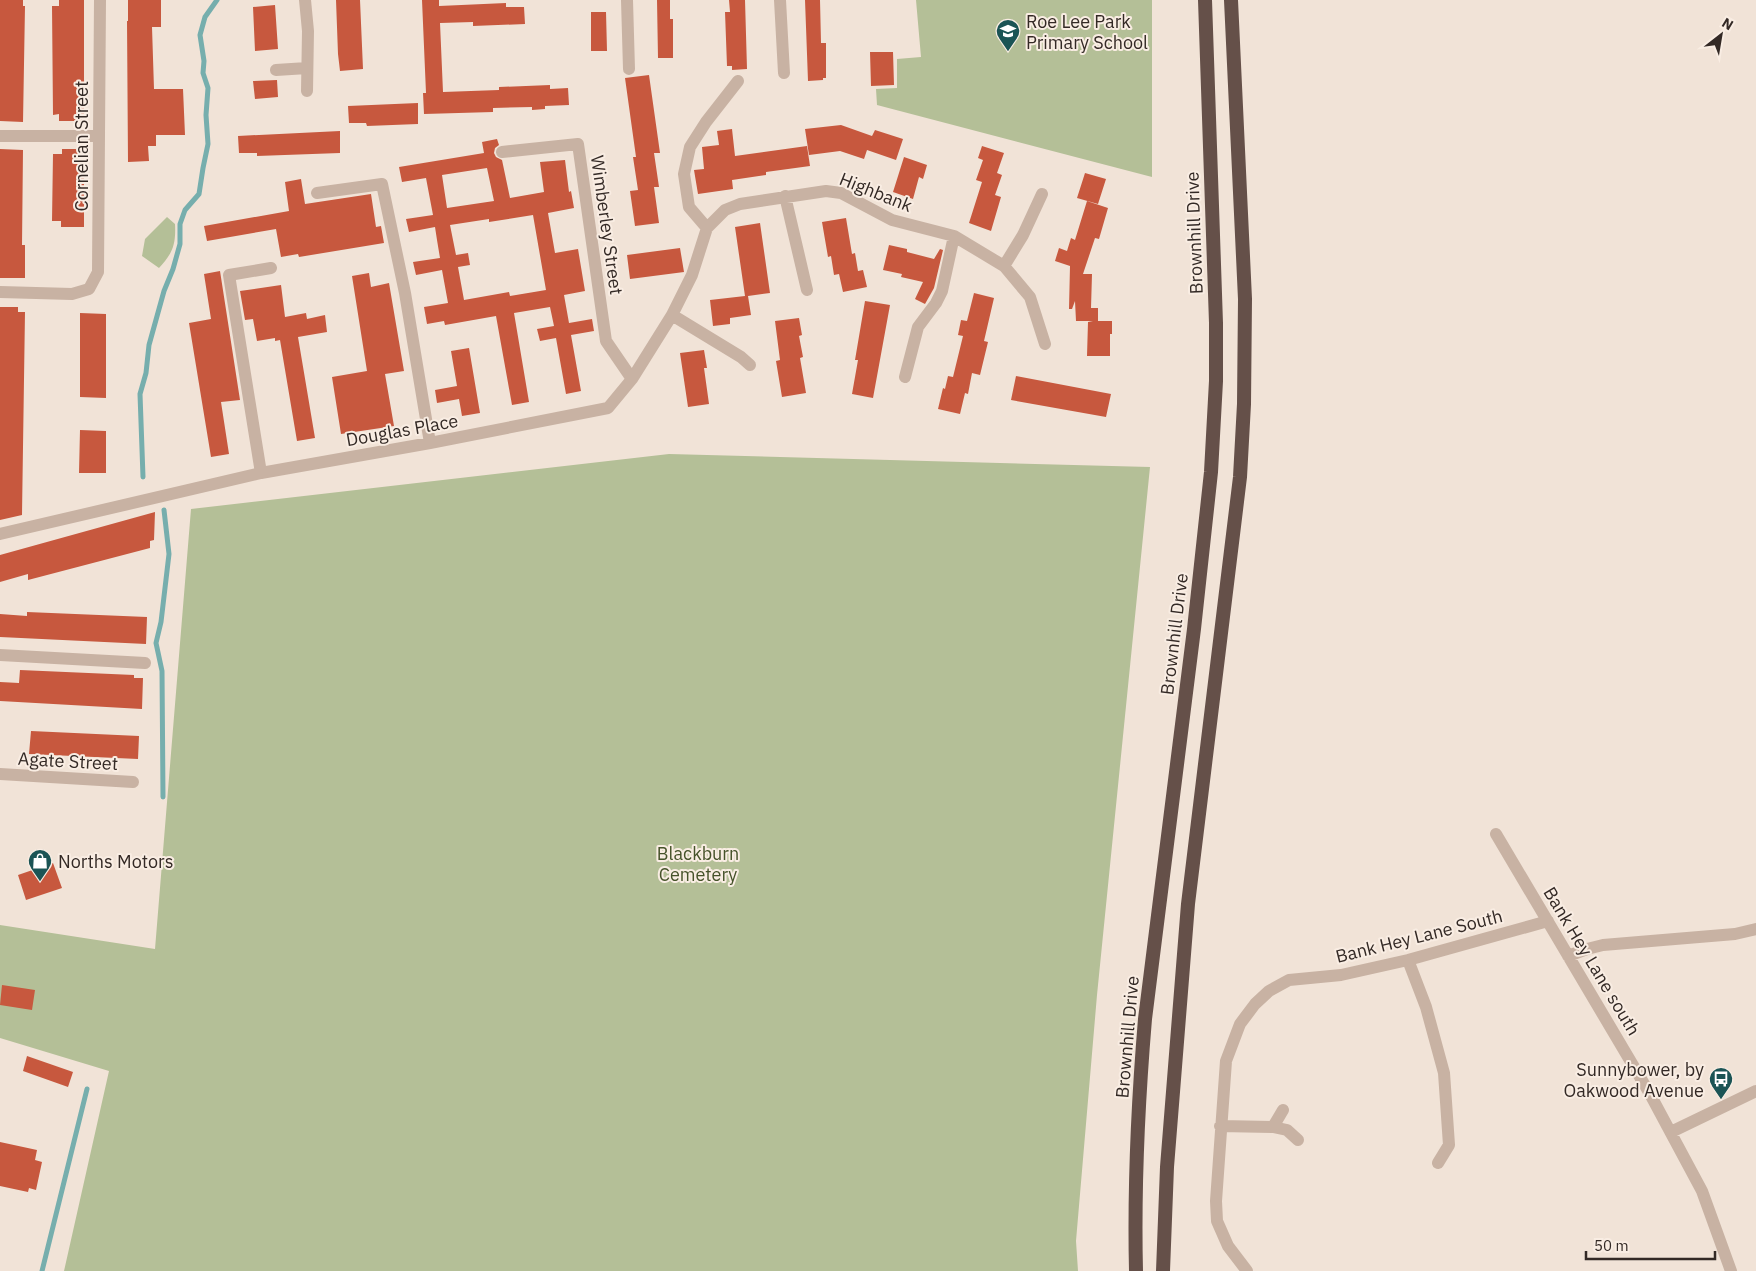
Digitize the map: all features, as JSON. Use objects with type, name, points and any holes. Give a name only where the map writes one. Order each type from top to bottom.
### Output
[{"type":"highway","name":"Brownhill Drive","points":[[1136,1271],[1135,1222],[1142,1058],[1195,619],[1211,472],[1215,399],[1216,323],[1205,0]]},
{"type":"highway","points":[[1163,1271],[1167,1167],[1188,904],[1240,477],[1244,404],[1245,299],[1230,0]]},
{"type":"street","name":"Cornelian Street","points":[[0,292],[72,294],[89,289],[98,272],[100,0]]},
{"type":"street","points":[[305,0],[308,31],[307,91]]},
{"type":"street","points":[[627,0],[629,69]]},
{"type":"street","points":[[780,0],[784,73]]},
{"type":"street","points":[[276,70],[307,68]]},
{"type":"street","points":[[707,228],[689,208],[684,174],[690,147],[706,122],[738,81]]},
{"type":"street","points":[[0,136],[98,136]]},
{"type":"street","name":"Wimberley Street","points":[[502,152],[578,144],[606,342],[632,379]]},
{"type":"street","points":[[317,193],[382,184],[405,293],[430,443]]},
{"type":"street","name":"Highbank","points":[[707,228],[725,210],[740,204],[826,191],[841,193],[892,220],[954,236],[1004,266],[1030,297],[1045,344]]},
{"type":"street","points":[[1004,266],[1023,235],[1042,194]]},
{"type":"street","points":[[785,196],[807,290]]},
{"type":"street","name":"Douglas Place","points":[[0,534],[261,473],[430,443],[608,408],[632,379],[672,315],[692,275],[707,228]]},
{"type":"street","points":[[906,377],[918,327],[936,303],[942,291],[954,236]]},
{"type":"street","points":[[261,473],[229,275],[271,268]]},
{"type":"street","points":[[672,315],[741,357],[750,365]]},
{"type":"street","points":[[0,654],[145,662]]},
{"type":"street","name":"Agate Street","points":[[0,774],[133,782]]},
{"type":"street","name":"Bank Hey Lane south","points":[[1496,834],[1671,1132],[1702,1191],[1731,1271]]},
{"type":"street","name":"Bank Hey Lane South","points":[[1247,1271],[1228,1246],[1217,1221],[1216,1201],[1226,1061],[1240,1024],[1255,1004],[1269,991],[1289,980],[1341,975],[1408,960],[1548,921]]},
{"type":"street","points":[[1568,956],[1603,945],[1735,934],[1756,929]]},
{"type":"street","points":[[1408,960],[1426,1007],[1444,1073],[1448,1145],[1438,1163]]},
{"type":"street","points":[[1671,1132],[1756,1091]]},
{"type":"street","points":[[1273,1127],[1283,1110]]},
{"type":"street","points":[[1220,1126],[1273,1127],[1287,1130],[1298,1140]]},
{"type":"green space","name":"Roe Lee Park Primary School","points":[[916,0],[1152,0],[1152,177],[877,105],[876,89],[897,88],[897,59],[921,57]]},
{"type":"green space","points":[[167,217],[175,224],[175,237],[168,258],[159,268],[142,256],[145,239]]},
{"type":"green space","name":"Blackburn Cemetery","points":[[669,454],[1150,467],[1097,995],[1076,1241],[1078,1271],[64,1271],[109,1071],[0,1038],[0,925],[155,949],[191,509]]},
{"type":"building","points":[[0,0],[23,0],[23,6],[25,6],[23,122],[0,121]]},
{"type":"building","points":[[59,0],[84,0],[84,121],[59,121],[59,114],[53,115],[52,6],[59,6]]},
{"type":"building","points":[[128,0],[161,0],[161,27],[152,27],[154,89],[183,89],[185,135],[156,135],[156,146],[148,146],[149,161],[128,162]]},
{"type":"building","points":[[336,0],[360,0],[363,69],[340,71]]},
{"type":"building","points":[[422,0],[439,0],[439,6],[506,3],[506,7],[524,7],[525,24],[473,26],[473,22],[440,23],[443,92],[499,90],[499,87],[550,85],[550,89],[568,88],[569,105],[545,106],[545,109],[532,110],[532,107],[493,108],[493,112],[424,114],[423,93],[426,93]]},
{"type":"building","points":[[657,0],[670,0],[670,19],[673,19],[673,58],[658,58]]},
{"type":"building","points":[[729,0],[745,0],[747,69],[732,70],[732,66],[727,66],[725,12],[730,12]]},
{"type":"building","points":[[805,0],[820,0],[821,43],[826,43],[826,78],[823,78],[823,80],[808,81]]},
{"type":"building","points":[[275,5],[278,49],[255,51],[253,7]]},
{"type":"building","points":[[591,12],[606,12],[607,51],[591,51]]},
{"type":"building","points":[[870,52],[893,52],[894,85],[871,86]]},
{"type":"building","points":[[649,75],[660,153],[654,153],[659,187],[654,187],[659,223],[635,226],[630,191],[638,190],[633,157],[636,157],[625,78]]},
{"type":"building","points":[[277,80],[278,97],[255,99],[253,81]]},
{"type":"building","points":[[418,103],[418,124],[367,126],[366,123],[349,123],[348,106]]},
{"type":"building","points":[[841,125],[872,136],[875,130],[903,139],[896,160],[867,150],[864,159],[840,151],[809,155],[805,129]]},
{"type":"building","points":[[732,129],[735,156],[807,146],[810,166],[766,172],[766,175],[732,180],[733,189],[698,194],[694,170],[704,169],[702,147],[719,145],[717,131]]},
{"type":"building","points":[[340,131],[340,153],[257,156],[257,153],[239,153],[238,136]]},
{"type":"building","points":[[497,139],[499,145],[495,148],[494,153],[496,157],[502,160],[510,198],[544,192],[540,162],[565,160],[569,192],[571,191],[574,208],[548,213],[555,253],[578,249],[585,291],[564,295],[569,323],[592,319],[594,331],[571,335],[581,391],[566,394],[556,338],[540,341],[537,329],[554,326],[550,307],[514,313],[529,402],[512,405],[496,316],[445,325],[444,321],[427,324],[424,307],[448,303],[442,270],[416,275],[413,262],[440,258],[435,227],[409,232],[406,219],[433,215],[426,178],[402,182],[399,167],[484,153],[482,142]],"holes":[[[487,168],[494,201],[447,208],[442,175]],[[533,215],[546,290],[510,296],[509,292],[464,300],[458,267],[470,265],[468,253],[456,255],[450,225],[489,219],[489,222]]]},
{"type":"building","points":[[982,146],[1004,153],[997,173],[1002,175],[995,195],[1001,197],[991,231],[969,223],[982,182],[976,180],[983,160],[978,158]]},
{"type":"building","points":[[0,149],[23,150],[22,245],[25,245],[25,278],[0,278]]},
{"type":"building","points":[[62,149],[84,149],[84,227],[61,227],[61,221],[52,221],[53,154],[62,154]]},
{"type":"building","points":[[904,157],[927,165],[923,179],[919,177],[913,199],[893,192]]},
{"type":"building","points":[[1085,173],[1106,179],[1098,204],[1077,198]]},
{"type":"building","points":[[301,179],[305,204],[371,194],[376,227],[381,226],[384,243],[299,257],[298,254],[281,257],[276,229],[207,241],[204,226],[289,211],[285,182]]},
{"type":"building","points":[[1087,201],[1108,208],[1099,239],[1095,238],[1083,274],[1092,274],[1091,308],[1098,308],[1098,321],[1112,321],[1110,356],[1087,356],[1088,322],[1093,321],[1076,321],[1075,301],[1072,309],[1069,309],[1070,266],[1055,261],[1059,248],[1067,251],[1071,238],[1075,240]]},
{"type":"building","points":[[846,218],[852,254],[855,253],[858,271],[863,270],[867,287],[843,292],[839,274],[834,275],[831,256],[828,257],[822,222]]},
{"type":"building","points":[[760,223],[770,293],[748,296],[751,315],[730,318],[730,324],[713,326],[710,300],[745,296],[735,227]]},
{"type":"building","points":[[889,245],[907,249],[907,252],[934,259],[940,249],[943,250],[934,288],[925,304],[915,299],[923,282],[901,277],[902,274],[883,270]]},
{"type":"building","points":[[680,248],[684,272],[630,279],[627,255]]},
{"type":"building","points":[[220,271],[240,400],[221,402],[229,454],[211,457],[189,323],[211,319],[204,274]]},
{"type":"building","points":[[369,273],[371,287],[389,283],[404,371],[385,374],[394,426],[341,434],[332,377],[367,371],[352,276]]},
{"type":"building","points":[[281,285],[285,317],[306,313],[307,319],[325,315],[327,332],[298,337],[315,438],[297,441],[280,340],[275,341],[275,338],[257,341],[253,319],[245,320],[240,291]]},
{"type":"building","points":[[974,293],[994,298],[984,341],[988,342],[980,375],[972,373],[968,394],[965,393],[960,414],[938,409],[948,376],[953,377],[963,336],[958,335],[961,320],[967,321]]},
{"type":"building","points":[[865,301],[890,305],[873,398],[852,394],[858,360],[855,360]]},
{"type":"building","points":[[0,307],[18,307],[18,312],[25,312],[22,515],[0,520]]},
{"type":"building","points":[[80,313],[106,314],[106,398],[80,397]]},
{"type":"building","points":[[799,318],[802,335],[799,336],[803,357],[800,358],[806,393],[782,397],[776,361],[780,360],[775,321]]},
{"type":"building","points":[[469,348],[480,413],[462,416],[459,399],[437,403],[435,390],[457,386],[451,351]]},
{"type":"building","points":[[704,350],[707,368],[704,368],[709,404],[688,407],[680,353]]},
{"type":"building","points":[[1016,376],[1111,394],[1106,417],[1011,400]]},
{"type":"building","points":[[80,430],[106,431],[106,473],[79,473]]},
{"type":"building","points":[[155,512],[154,540],[150,541],[150,548],[28,580],[28,574],[0,582],[0,555]]},
{"type":"building","points":[[27,612],[147,617],[146,644],[0,637],[0,614],[27,616]]},
{"type":"building","points":[[20,670],[134,675],[134,678],[143,678],[142,709],[0,701],[0,682],[19,683]]},
{"type":"building","points":[[31,731],[139,736],[138,759],[29,754]]},
{"type":"building","name":"Norths Motors","points":[[53,863],[62,888],[26,900],[18,875]]},
{"type":"building","points":[[2,985],[35,990],[32,1010],[0,1005]]},
{"type":"building","points":[[27,1056],[73,1072],[68,1087],[23,1071]]},
{"type":"building","points":[[0,1142],[37,1150],[35,1160],[42,1162],[36,1190],[29,1188],[28,1192],[0,1186]]},
{"type":"waterway","points":[[143,477],[140,394],[146,373],[149,345],[164,291],[180,244],[180,224],[185,210],[199,194],[208,144],[206,115],[208,88],[203,73],[204,61],[200,35],[205,17],[217,0]]},
{"type":"waterway","points":[[163,797],[162,671],[156,643],[161,622],[169,554],[164,510]]},
{"type":"waterway","points":[[42,1271],[87,1089]]},
{"type":"place","name":"Roe Lee Park Primary School","points":[[1008,52]]},
{"type":"place","name":"Norths Motors","points":[[40,882]]},
{"type":"place","name":"Sunnybower, by Oakwood Avenue","points":[[1721,1100]]}]
